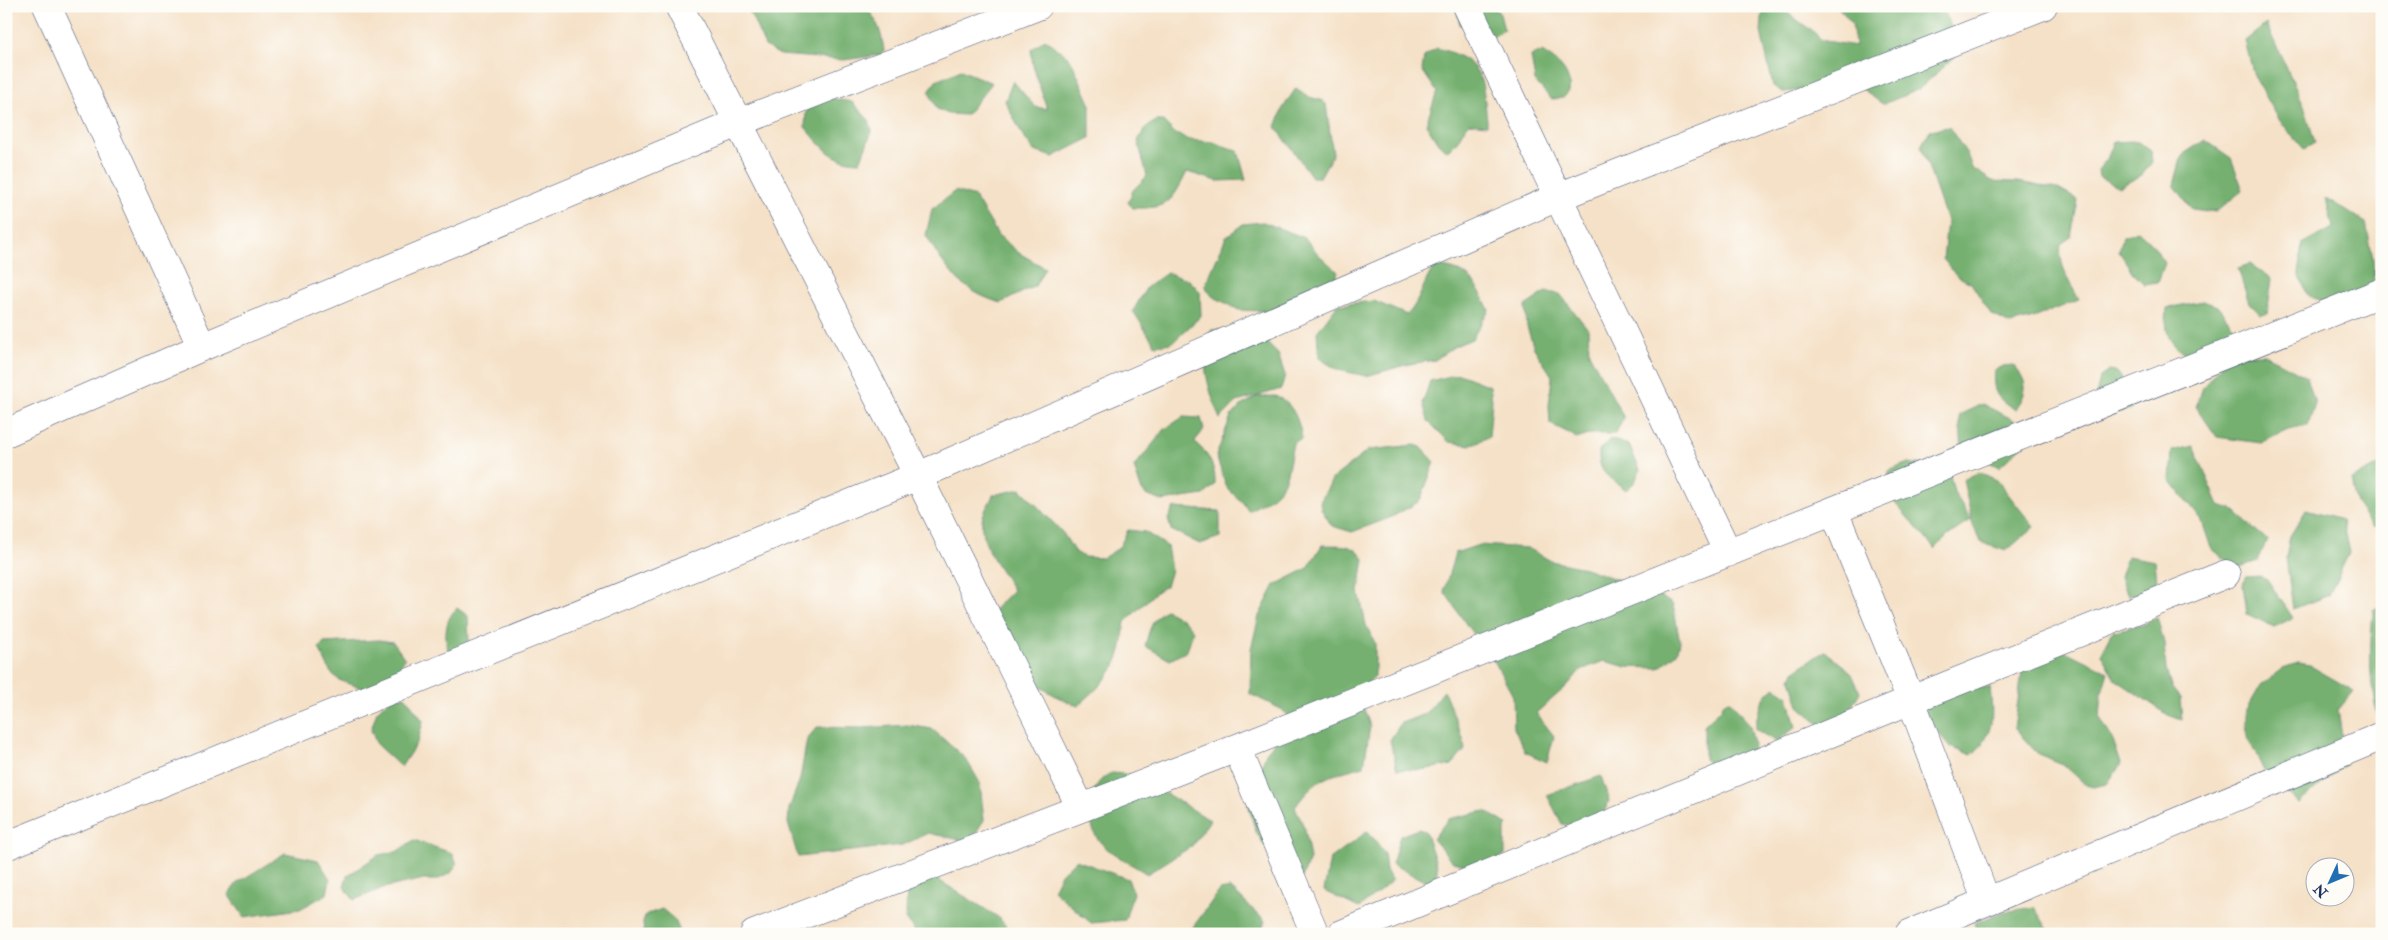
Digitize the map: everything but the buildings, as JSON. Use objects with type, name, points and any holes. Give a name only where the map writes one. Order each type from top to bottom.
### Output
[{"type":"street","points":[[47,6],[202,347]]},
{"type":"street","points":[[680,6],[918,476],[1081,808]]},
{"type":"street","points":[[6,433],[202,347],[740,122],[1038,6]]},
{"type":"street","points":[[1467,6],[1728,553]]},
{"type":"street","points":[[6,846],[918,476],[1558,197],[2043,6]]},
{"type":"street","points":[[754,934],[1237,748],[2382,292]]},
{"type":"street","points":[[1834,511],[1911,700],[1986,900]]},
{"type":"street","points":[[1342,934],[1911,700],[2226,574]]},
{"type":"street","points":[[1909,934],[1986,900],[2382,736]]},
{"type":"street","points":[[1237,748],[1315,934]]},
{"type":"green space","points":[[747,6],[864,6],[869,10],[878,26],[884,51],[880,55],[844,60],[780,55],[765,46]]},
{"type":"green space","points":[[1456,6],[1493,6],[1500,14],[1504,30],[1494,36],[1460,25]]},
{"type":"green space","points":[[1778,6],[1815,33],[1821,40],[1855,46],[1852,23],[1837,6],[1937,6],[1942,9],[1948,20],[1957,52],[1955,57],[1919,89],[1886,103],[1881,103],[1857,85],[1783,92],[1773,86],[1761,32],[1763,7]]},
{"type":"green space","points":[[2266,24],[2304,105],[2315,143],[2304,149],[2280,121],[2254,76],[2245,41]]},
{"type":"green space","points":[[1045,39],[1070,58],[1090,103],[1090,138],[1053,157],[1034,151],[1023,136],[1005,101],[1013,81],[1035,107],[1047,109],[1033,66],[1031,50]]},
{"type":"green space","points":[[1437,48],[1464,59],[1478,73],[1484,92],[1487,120],[1487,125],[1468,123],[1456,143],[1448,151],[1438,143],[1426,124],[1437,92],[1422,70],[1424,57]]},
{"type":"green space","points":[[1542,52],[1553,59],[1566,73],[1569,92],[1563,98],[1551,99],[1535,81],[1531,56]]},
{"type":"green space","points":[[961,70],[992,83],[966,115],[948,114],[937,109],[929,92],[936,81]]},
{"type":"green space","points":[[1296,88],[1309,97],[1323,101],[1326,104],[1333,154],[1320,177],[1312,177],[1276,127],[1283,108]]},
{"type":"green space","points":[[815,98],[830,98],[852,102],[869,120],[872,131],[860,162],[834,156],[805,127],[806,112]]},
{"type":"green space","points":[[1156,121],[1163,121],[1176,134],[1189,140],[1213,142],[1238,151],[1246,180],[1217,181],[1187,172],[1173,197],[1168,202],[1154,207],[1133,208],[1128,203],[1133,190],[1147,176],[1138,141],[1145,128]]},
{"type":"green space","points":[[1949,127],[1967,154],[1972,168],[1992,181],[2018,182],[2058,189],[2078,200],[2071,237],[2061,244],[2061,259],[2079,300],[2030,319],[2010,324],[1991,314],[1971,283],[1957,276],[1943,259],[1947,221],[1921,146],[1930,130]]},
{"type":"green space","points":[[2205,140],[2231,158],[2243,190],[2216,212],[2192,209],[2174,185],[2182,155]]},
{"type":"green space","points":[[2114,142],[2138,142],[2151,151],[2152,162],[2142,175],[2119,187],[2099,177],[2098,170],[2107,159]]},
{"type":"green space","points":[[955,191],[975,197],[998,235],[1019,253],[1045,268],[1035,286],[1001,303],[976,293],[965,286],[948,269],[926,235],[932,209]]},
{"type":"green space","points":[[2326,198],[2366,223],[2373,258],[2374,286],[2342,310],[2307,294],[2299,274],[2303,243],[2333,228]]},
{"type":"green space","points":[[1263,222],[1305,238],[1318,254],[1338,272],[1329,297],[1307,313],[1239,310],[1212,296],[1205,286],[1226,237],[1243,224]]},
{"type":"green space","points":[[2138,231],[2152,244],[2165,263],[2158,282],[2144,284],[2132,272],[2119,251],[2123,236]]},
{"type":"green space","points":[[2250,264],[2272,279],[2267,314],[2261,315],[2249,303],[2238,268]]},
{"type":"green space","points":[[1435,266],[1456,270],[1464,274],[1470,278],[1480,291],[1489,310],[1472,339],[1455,346],[1435,360],[1410,364],[1366,376],[1338,370],[1319,358],[1317,332],[1337,305],[1374,301],[1407,315],[1416,304]]},
{"type":"green space","points":[[1167,273],[1189,280],[1200,291],[1201,316],[1172,343],[1155,345],[1133,311],[1147,287]]},
{"type":"green space","points":[[1546,292],[1560,294],[1588,329],[1589,353],[1624,418],[1615,434],[1590,434],[1577,439],[1550,424],[1549,406],[1552,376],[1534,348],[1527,327],[1525,306]]},
{"type":"green space","points":[[2203,301],[2217,306],[2234,327],[2232,346],[2195,359],[2180,350],[2170,340],[2166,318],[2167,308]]},
{"type":"green space","points":[[1211,330],[1238,330],[1262,338],[1278,354],[1285,375],[1281,389],[1237,402],[1220,419],[1206,375],[1205,351]]},
{"type":"green space","points":[[2231,354],[2264,354],[2307,377],[2315,403],[2308,426],[2288,430],[2261,443],[2217,437],[2196,407],[2203,387]]},
{"type":"green space","points":[[2013,365],[2022,377],[2025,387],[2025,392],[2016,410],[2000,399],[1994,385],[1994,371],[2003,366]]},
{"type":"green space","points":[[2109,371],[2116,372],[2138,401],[2131,409],[2110,414],[2096,397],[2100,377]]},
{"type":"green space","points":[[1459,374],[1490,386],[1492,400],[1489,437],[1470,445],[1449,442],[1428,421],[1423,403],[1430,381]]},
{"type":"green space","points":[[1275,396],[1291,407],[1297,419],[1302,438],[1293,443],[1286,477],[1278,491],[1248,511],[1244,504],[1227,488],[1216,456],[1231,416],[1242,405],[1257,397]]},
{"type":"green space","points":[[1982,404],[2014,420],[2031,438],[1999,467],[1962,449],[1959,415]]},
{"type":"green space","points":[[1183,417],[1201,418],[1204,430],[1194,442],[1203,450],[1210,461],[1214,472],[1215,485],[1204,495],[1162,501],[1146,495],[1141,489],[1134,467],[1165,429]]},
{"type":"green space","points":[[1610,439],[1629,445],[1640,470],[1635,482],[1626,490],[1605,474],[1600,464],[1599,450]]},
{"type":"green space","points":[[1415,445],[1421,447],[1435,462],[1420,501],[1392,517],[1352,532],[1332,526],[1321,509],[1320,502],[1333,478],[1369,450]]},
{"type":"green space","points":[[2193,446],[2219,505],[2232,509],[2267,540],[2258,561],[2236,568],[2211,548],[2202,521],[2170,480],[2172,451]]},
{"type":"green space","points":[[1908,463],[1948,467],[1954,492],[1971,520],[1949,535],[1935,549],[1888,495],[1889,471]]},
{"type":"green space","points":[[2382,463],[2382,528],[2372,527],[2356,503],[2351,480]]},
{"type":"green space","points":[[1979,472],[1997,480],[2034,527],[2006,551],[1980,542],[1973,525],[1963,480]]},
{"type":"green space","points":[[1021,489],[1063,533],[1074,551],[1084,557],[1103,558],[1119,548],[1128,530],[1145,532],[1167,546],[1171,570],[1166,586],[1156,592],[1125,622],[1122,646],[1116,664],[1099,686],[1078,706],[1063,700],[1009,669],[989,614],[1013,590],[992,556],[984,538],[982,520],[993,495]]},
{"type":"green space","points":[[1174,508],[1220,511],[1220,537],[1200,544],[1171,530],[1168,519]]},
{"type":"green space","points":[[2306,510],[2342,520],[2349,553],[2329,595],[2293,609],[2286,558],[2290,536]]},
{"type":"green space","points":[[1322,545],[1351,547],[1364,559],[1359,592],[1366,625],[1375,643],[1375,676],[1359,694],[1370,726],[1364,766],[1332,775],[1317,783],[1295,807],[1305,829],[1310,859],[1300,882],[1270,854],[1256,832],[1248,804],[1266,753],[1291,722],[1283,710],[1250,694],[1251,649],[1259,616],[1275,585],[1308,568]]},
{"type":"green space","points":[[1479,545],[1528,548],[1551,561],[1585,568],[1658,594],[1673,605],[1680,642],[1677,653],[1659,668],[1627,667],[1604,661],[1581,670],[1566,687],[1536,713],[1554,736],[1547,762],[1525,752],[1514,728],[1513,696],[1490,653],[1470,630],[1444,591],[1455,553]]},
{"type":"green space","points":[[2127,556],[2155,561],[2159,600],[2153,592],[2128,595],[2120,577]]},
{"type":"green space","points":[[2261,576],[2267,579],[2293,618],[2274,627],[2247,614],[2243,585],[2245,577]]},
{"type":"green space","points":[[2382,605],[2382,726],[2374,698],[2371,654],[2373,610]]},
{"type":"green space","points":[[457,608],[468,616],[469,645],[449,653],[446,629],[450,618]]},
{"type":"green space","points":[[1166,610],[1184,620],[1193,631],[1187,651],[1170,660],[1145,646],[1154,620]]},
{"type":"green space","points":[[2157,617],[2164,643],[2166,670],[2171,687],[2180,698],[2182,720],[2168,715],[2115,679],[2101,654],[2113,631],[2142,625]]},
{"type":"green space","points":[[379,640],[393,642],[405,659],[396,673],[370,691],[339,680],[331,673],[319,648],[324,643]]},
{"type":"green space","points":[[1825,651],[1851,672],[1860,692],[1843,721],[1822,727],[1799,706],[1791,679],[1794,671]]},
{"type":"green space","points":[[2065,651],[2108,672],[2102,692],[2100,718],[2113,740],[2121,764],[2107,784],[2093,787],[2086,785],[2063,764],[2038,754],[2014,728],[2022,672],[2041,655]]},
{"type":"green space","points":[[2298,663],[2309,665],[2354,691],[2338,710],[2346,764],[2299,803],[2266,775],[2249,740],[2246,725],[2246,711],[2261,685],[2283,668]]},
{"type":"green space","points":[[1775,687],[1788,696],[1796,727],[1776,742],[1755,729],[1763,700]]},
{"type":"green space","points":[[1990,687],[1992,717],[1989,732],[1980,747],[1972,755],[1950,747],[1920,710],[1934,690]]},
{"type":"green space","points":[[1444,691],[1463,738],[1465,750],[1452,765],[1420,770],[1397,769],[1390,740],[1401,723],[1425,714]]},
{"type":"green space","points":[[405,696],[423,721],[418,741],[401,767],[377,745],[371,730],[377,711],[390,699]]},
{"type":"green space","points":[[1730,701],[1750,726],[1754,745],[1744,760],[1721,775],[1704,759],[1704,725],[1721,709],[1724,702]]},
{"type":"green space","points":[[908,725],[932,729],[966,759],[980,783],[984,820],[970,842],[928,833],[903,845],[798,857],[788,823],[789,809],[800,779],[807,739],[817,727],[863,728]]},
{"type":"green space","points":[[1112,773],[1135,775],[1210,820],[1192,846],[1147,874],[1116,855],[1101,843],[1092,826],[1090,805],[1093,794],[1103,778]]},
{"type":"green space","points":[[1601,776],[1609,800],[1603,819],[1587,828],[1562,824],[1547,795]]},
{"type":"green space","points":[[1485,811],[1508,825],[1505,829],[1505,855],[1480,869],[1453,862],[1433,839],[1448,819]]},
{"type":"green space","points":[[1418,829],[1425,831],[1437,866],[1437,874],[1428,883],[1392,864],[1400,836]]},
{"type":"green space","points":[[1368,831],[1384,852],[1386,870],[1392,881],[1359,908],[1324,891],[1330,859]]},
{"type":"green space","points":[[414,840],[452,853],[457,864],[451,873],[437,880],[420,880],[383,888],[354,900],[344,887],[347,876],[378,855],[396,852]]},
{"type":"green space","points":[[285,853],[318,860],[330,879],[327,894],[300,909],[244,917],[229,894],[237,883]]},
{"type":"green space","points":[[1076,860],[1128,879],[1133,893],[1125,920],[1091,923],[1053,890],[1061,874]]},
{"type":"green space","points":[[935,878],[998,917],[1013,934],[917,934],[906,919],[907,882]]},
{"type":"green space","points":[[1230,888],[1265,921],[1260,934],[1188,934],[1220,890]]},
{"type":"green space","points":[[2034,907],[2051,934],[1978,934],[1974,923],[2003,912]]},
{"type":"green space","points":[[662,909],[675,920],[681,934],[644,934],[643,923],[645,915]]}]
